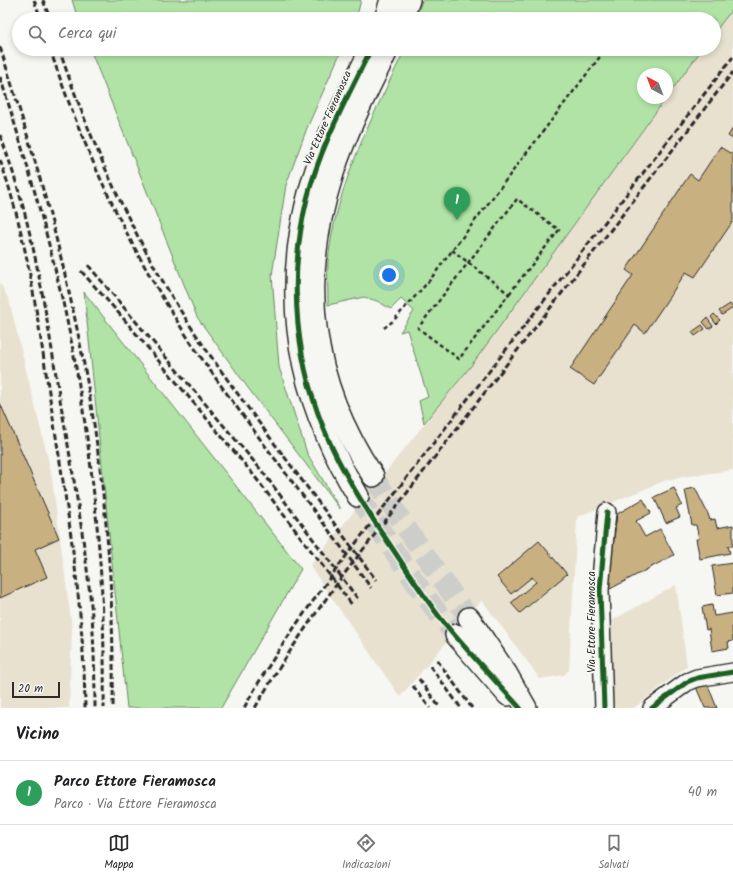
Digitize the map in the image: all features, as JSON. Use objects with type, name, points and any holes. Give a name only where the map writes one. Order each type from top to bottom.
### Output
[{"type":"street","points":[[387,12],[391,0]]},
{"type":"street","points":[[405,12],[409,0]]},
{"type":"street","name":"Via Ettore Fieramosca","points":[[358,496],[330,444],[312,397],[298,334],[296,285],[297,256],[302,220],[312,183],[322,152],[332,129],[368,56]]},
{"type":"street","points":[[373,476],[348,433],[325,375],[318,347],[315,322],[314,277],[320,223],[333,172],[343,145],[385,56]]},
{"type":"street","name":"Via Ettore Fieramosca","points":[[604,708],[600,590],[607,512]]},
{"type":"street","points":[[469,618],[506,673],[526,708]]},
{"type":"street","points":[[456,635],[520,708]]},
{"type":"street","points":[[652,708],[678,687],[687,682],[697,678],[733,672]]},
{"type":"path","points":[[384,328],[393,321],[429,281],[600,56]]},
{"type":"path","points":[[517,199],[559,230],[509,294],[459,359],[418,328],[517,199]]},
{"type":"path","points":[[452,250],[509,294]]},
{"type":"shaded area","points":[[733,5],[733,470],[664,481],[577,517],[569,670],[564,675],[540,679],[482,600],[400,697],[310,566],[471,366],[662,104],[673,104],[673,89],[697,56],[721,56],[721,23]]},
{"type":"shaded area","points":[[0,283],[9,300],[51,471],[72,628],[69,708],[0,708]]},
{"type":"shaded area","points":[[676,585],[687,666],[634,708],[616,708],[612,702],[611,621]]},
{"type":"green space","points":[[72,0],[361,0],[358,12],[76,12]]},
{"type":"green space","points":[[422,0],[733,0],[733,8],[721,24],[721,12],[418,12]]},
{"type":"green space","points":[[93,56],[339,56],[307,128],[286,185],[272,275],[279,367],[307,453],[340,509],[248,388],[197,317]]},
{"type":"green space","points":[[402,56],[697,56],[673,89],[673,68],[637,68],[637,104],[662,104],[471,366],[424,423],[419,401],[428,397],[407,330],[400,332],[414,311],[401,299],[391,309],[377,301],[364,297],[328,305],[328,262],[338,206],[368,126]]},
{"type":"green space","points":[[84,292],[301,569],[221,708],[127,708]]},
{"type":"building","points":[[733,128],[733,139],[728,136]]},
{"type":"building","points":[[720,147],[733,155],[733,221],[695,277],[686,272],[645,333],[635,325],[594,385],[570,369],[633,275],[626,270],[690,174],[698,180]]},
{"type":"building","points":[[730,304],[733,308],[722,315],[719,311]]},
{"type":"building","points":[[714,314],[720,320],[716,324],[711,317]]},
{"type":"building","points":[[707,318],[713,326],[709,329],[703,322]]},
{"type":"building","points":[[702,325],[705,329],[695,336],[692,332]]},
{"type":"building","points":[[0,403],[59,538],[35,549],[47,577],[0,598]]},
{"type":"building","points":[[674,488],[682,505],[676,508],[680,517],[666,523],[654,497]]},
{"type":"building","points":[[695,488],[710,520],[715,519],[717,528],[733,525],[733,546],[728,546],[730,553],[700,559],[696,539],[699,539],[696,525],[692,525],[685,490]]},
{"type":"building","points":[[643,499],[651,513],[636,521],[645,537],[660,529],[674,555],[610,589],[608,584],[617,514]]},
{"type":"building","points":[[539,541],[567,574],[520,613],[511,603],[536,582],[532,577],[511,594],[497,577]]},
{"type":"building","points":[[733,563],[733,593],[717,595],[712,566]]},
{"type":"building","points":[[712,605],[714,616],[733,613],[733,641],[728,642],[729,648],[712,651],[709,629],[706,630],[702,607]]},
{"type":"building","points":[[707,683],[717,708],[705,708],[696,687]]},
{"type":"tunnel","points":[[373,476],[406,528],[469,618]]},
{"type":"tunnel","points":[[358,496],[417,585],[456,635]]},
{"type":"railway","points":[[34,0],[38,12]]},
{"type":"railway","points":[[43,0],[47,12]]},
{"type":"railway","points":[[0,47],[28,137],[53,227],[68,288],[89,392],[97,444],[108,549],[113,655],[113,708]]},
{"type":"railway","points":[[52,56],[92,160],[126,232],[165,301],[214,376],[371,588]]},
{"type":"railway","points":[[61,56],[81,110],[106,170],[134,228],[165,285],[219,368],[376,580]]},
{"type":"railway","points":[[244,708],[268,667],[307,609],[349,552],[733,57]]},
{"type":"railway","points":[[255,708],[298,639],[345,573],[733,72]]},
{"type":"railway","points":[[0,77],[21,143],[49,243],[65,311],[80,390],[87,435],[101,571],[104,708]]},
{"type":"railway","points":[[0,135],[21,199],[36,263],[43,296],[73,476],[86,559],[92,615],[95,708]]},
{"type":"railway","points":[[0,160],[18,220],[31,281],[63,481],[74,556],[82,632],[85,708]]},
{"type":"railway","points":[[88,265],[262,471],[358,599]]},
{"type":"railway","points":[[81,271],[123,318],[252,473],[353,606]]},
{"type":"railway","points":[[437,660],[472,708]]},
{"type":"railway","points":[[430,666],[461,708]]},
{"type":"railway","points":[[419,679],[440,708]]},
{"type":"railway","points":[[413,686],[430,708]]},
{"type":"cycle path","points":[[368,56],[335,123],[319,161],[307,199],[301,230],[297,261],[296,292],[302,354],[309,384],[318,414],[330,443],[355,491],[377,525],[419,589],[441,619],[520,708]]},
{"type":"cycle path","points":[[604,708],[600,590],[607,512]]},
{"type":"cycle path","points":[[652,708],[687,682],[697,678],[733,672]]},
{"type":"place","name":"Parco Ettore Fieramosca","points":[[457,220]]}]
